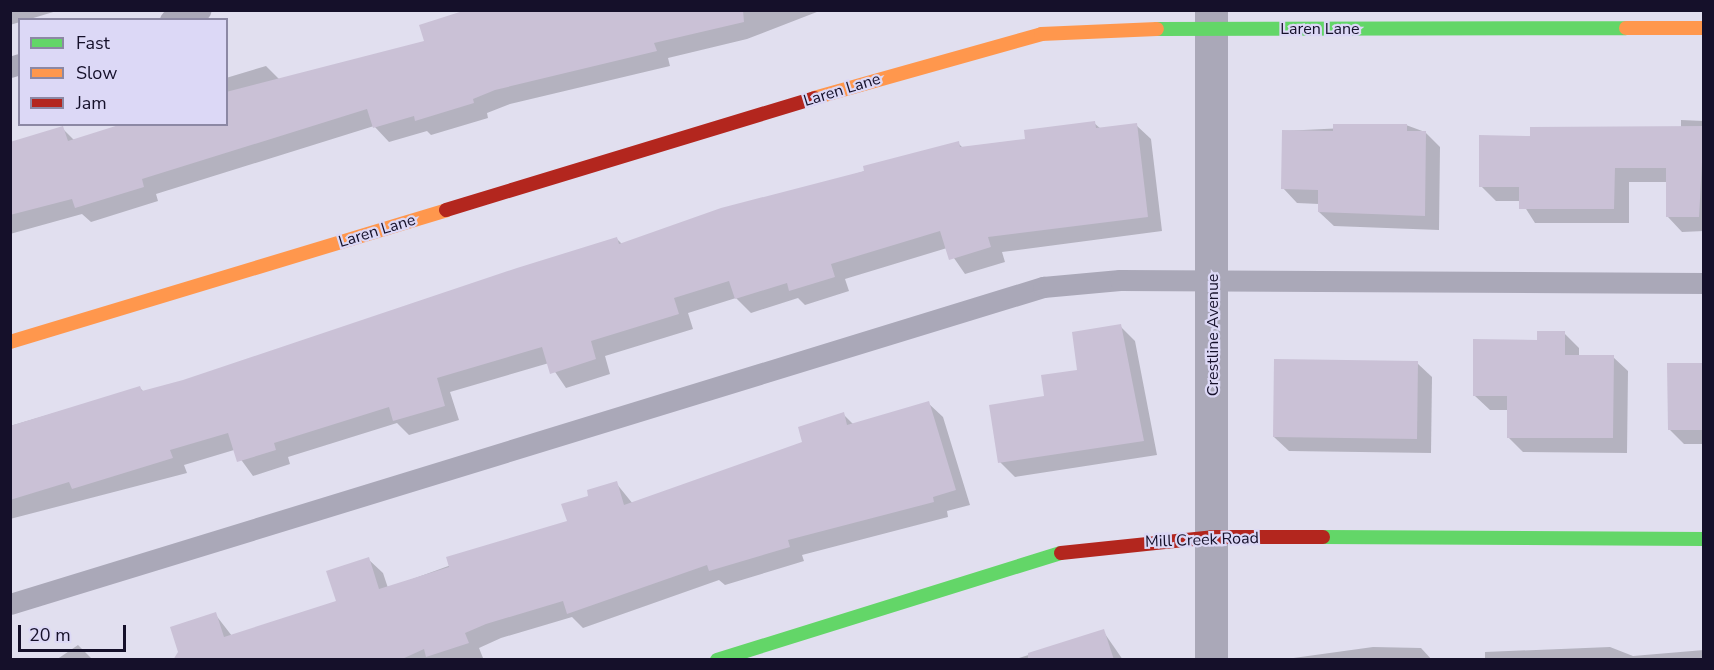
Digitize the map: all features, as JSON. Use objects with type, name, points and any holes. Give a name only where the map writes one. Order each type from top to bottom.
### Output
[{"type":"street","name":"Laren Lane","points":[[10,342],[975,49],[1041,34],[1211,20],[1704,28]]},
{"type":"street","name":"Crestline Avenue","points":[[1211,20],[1213,282],[1211,660]]},
{"type":"street","name":"Mill Creek Road","points":[[717,660],[1046,555],[1212,537],[1704,539]]},
{"type":"lane","points":[[176,18],[200,10]]},
{"type":"lane","points":[[10,604],[1033,290],[1082,281],[1704,283]]},
{"type":"building","points":[[466,10],[743,10],[744,22],[654,43],[657,51],[495,90],[473,99],[474,103],[415,121],[414,116],[373,128],[367,109],[142,179],[144,187],[75,208],[72,199],[10,215],[10,142],[63,126],[68,141],[116,126],[228,126],[228,91],[424,41],[419,25]]},
{"type":"building","points":[[1095,121],[1096,128],[1137,123],[1148,217],[988,237],[991,247],[949,260],[940,231],[831,264],[835,277],[789,291],[787,283],[735,299],[729,281],[674,298],[679,314],[591,341],[596,359],[550,374],[542,347],[437,378],[445,406],[393,421],[389,407],[274,443],[276,450],[237,462],[228,433],[170,450],[173,458],[72,489],[69,482],[10,500],[10,426],[140,386],[142,391],[183,380],[517,268],[617,237],[619,244],[721,208],[864,171],[863,166],[959,141],[960,147],[1025,139],[1024,130]]},
{"type":"building","points":[[1333,124],[1407,124],[1407,131],[1426,131],[1425,216],[1318,212],[1318,190],[1281,189],[1282,130],[1333,131]]},
{"type":"building","points":[[1704,126],[1699,217],[1666,217],[1666,168],[1615,168],[1614,209],[1519,209],[1519,187],[1479,187],[1479,135],[1530,136],[1530,127]]},
{"type":"building","points":[[1121,324],[1144,441],[998,463],[989,405],[1044,396],[1041,375],[1077,370],[1072,332]]},
{"type":"building","points":[[1537,331],[1565,331],[1565,355],[1614,355],[1613,438],[1507,438],[1507,396],[1473,396],[1473,339],[1537,340]]},
{"type":"building","points":[[1274,359],[1418,361],[1417,439],[1273,437]]},
{"type":"building","points":[[1667,363],[1704,363],[1704,430],[1668,430]]},
{"type":"building","points":[[929,401],[956,490],[933,497],[934,502],[788,540],[790,547],[709,571],[707,565],[567,614],[563,601],[486,624],[465,633],[469,643],[426,657],[424,649],[400,660],[173,660],[178,652],[170,627],[216,612],[224,637],[336,601],[326,571],[369,557],[379,589],[449,567],[446,557],[567,521],[561,504],[588,496],[587,490],[617,481],[624,505],[802,442],[798,427],[844,412],[847,425]]},
{"type":"building","points":[[1104,629],[1114,660],[1028,660],[1028,653]]},
{"type":"traffic: fast","points":[[1157,29],[1626,28]]},
{"type":"traffic: fast","points":[[1323,537],[1704,539]]},
{"type":"traffic: fast","points":[[717,660],[1061,553]]},
{"type":"traffic: slow","points":[[1626,28],[1704,28]]},
{"type":"traffic: slow","points":[[814,98],[1041,34],[1157,29]]},
{"type":"traffic: slow","points":[[10,342],[446,210]]},
{"type":"traffic: jam","points":[[446,210],[814,98]]},
{"type":"traffic: jam","points":[[1061,553],[1212,537],[1323,537]]}]
